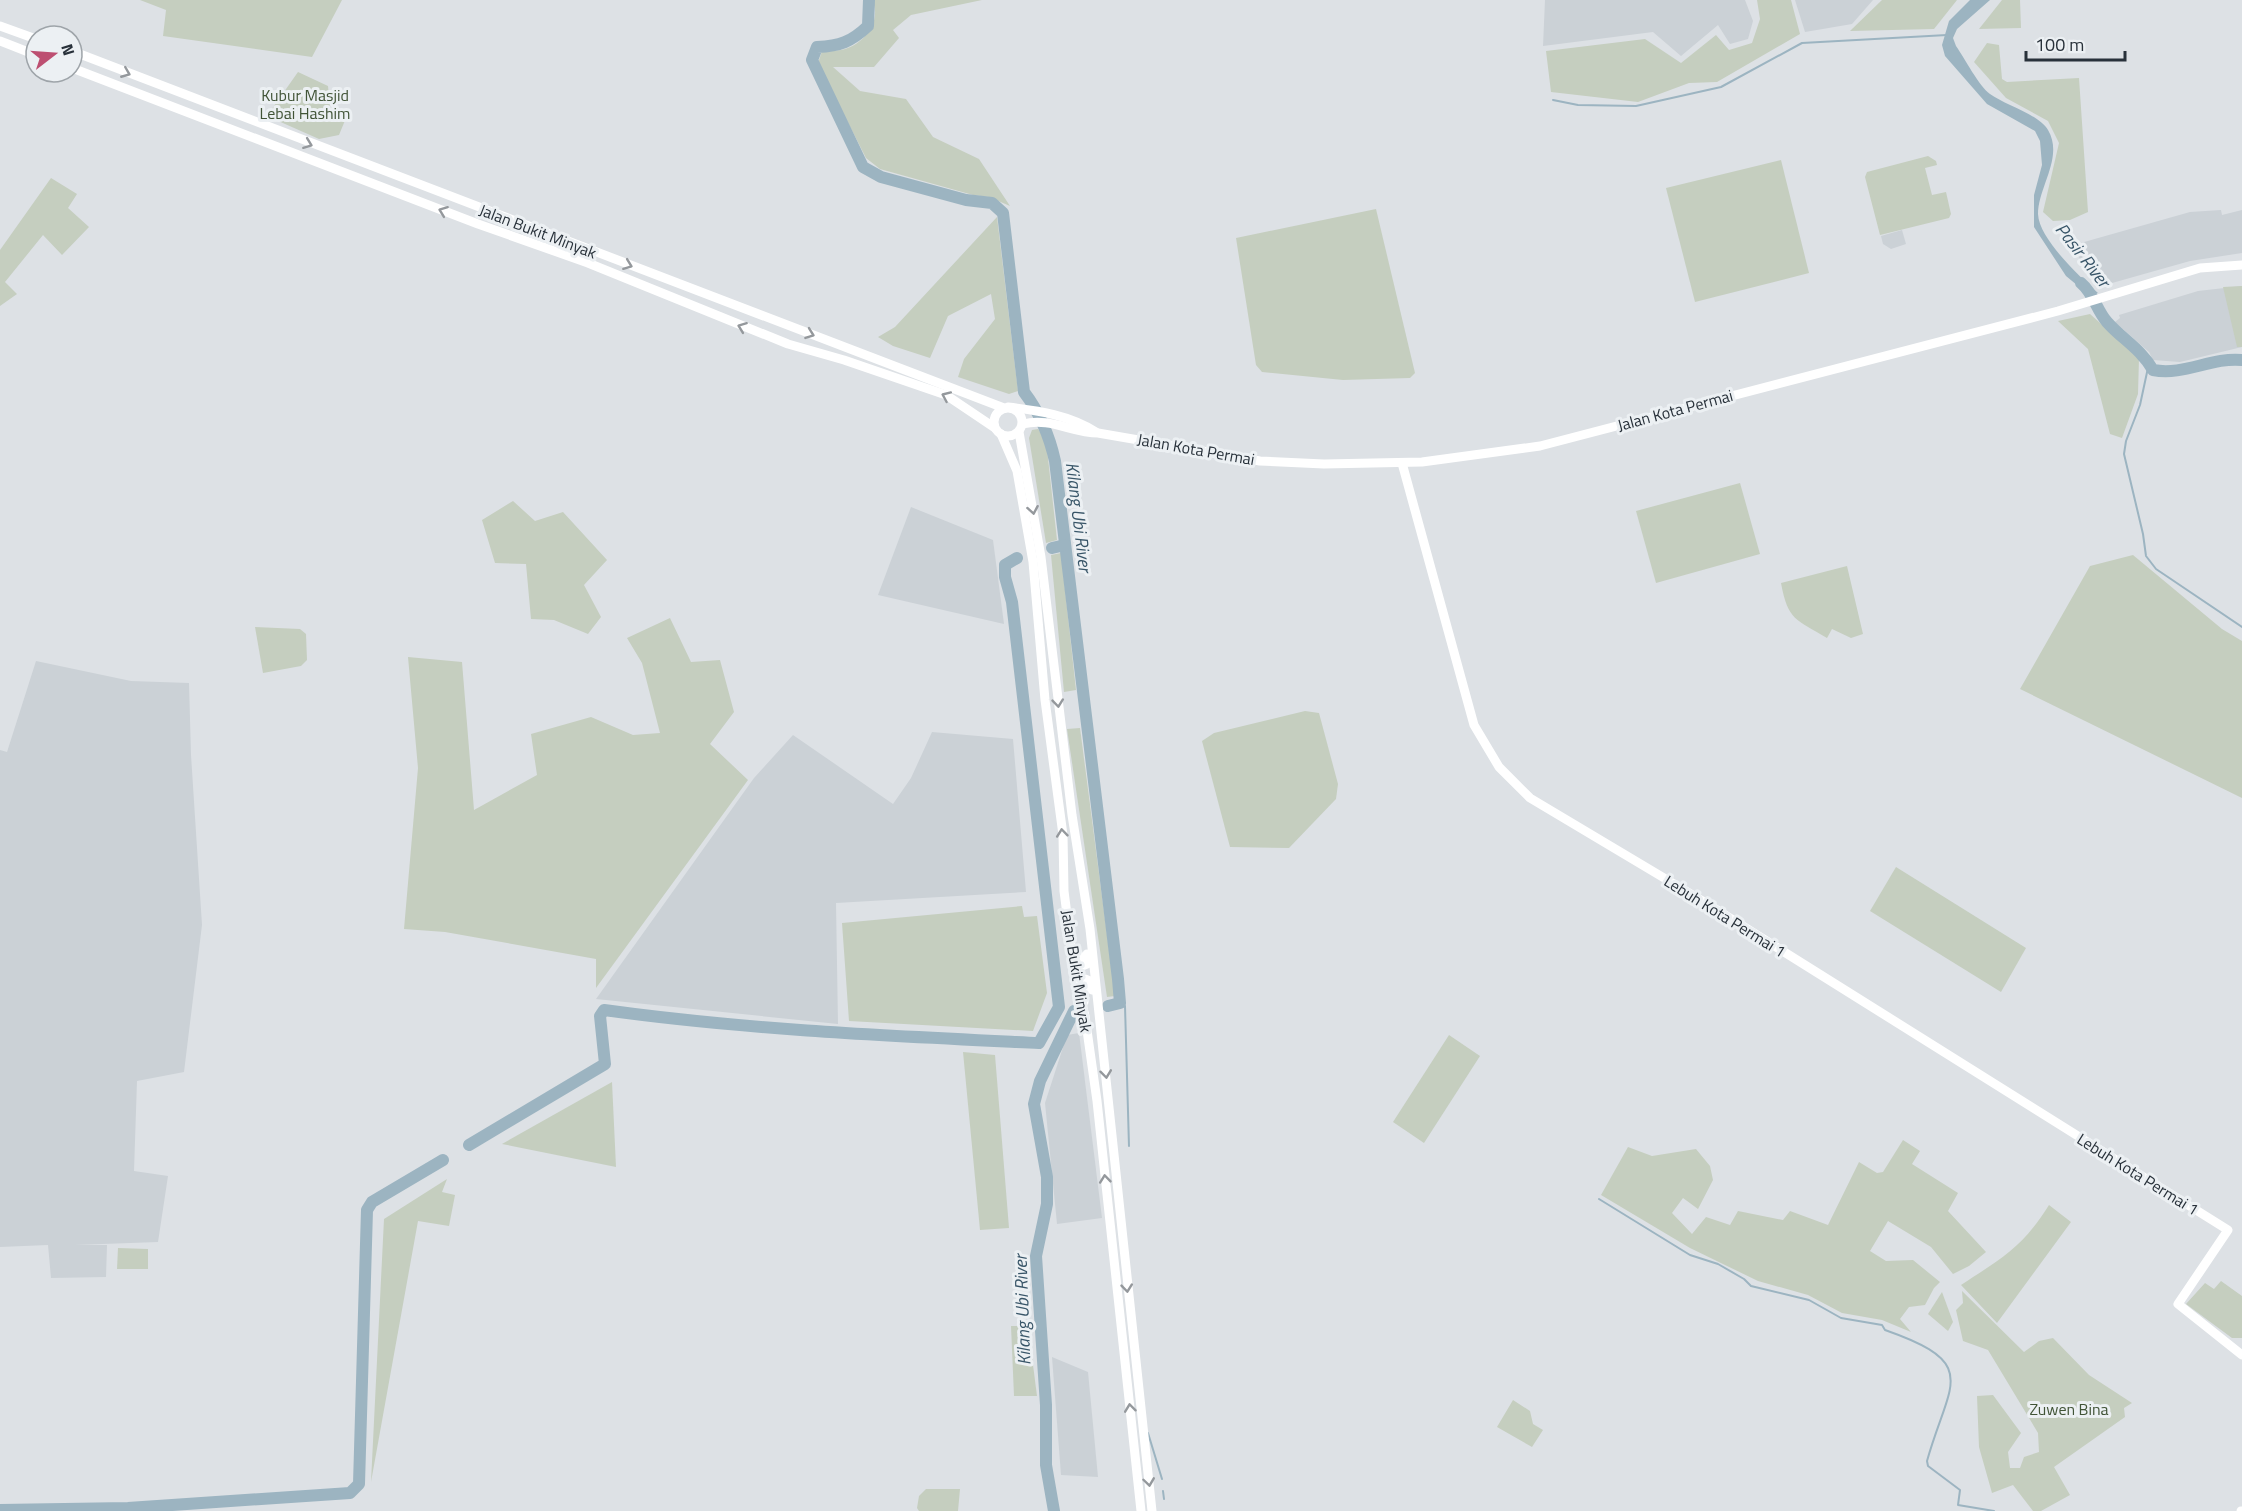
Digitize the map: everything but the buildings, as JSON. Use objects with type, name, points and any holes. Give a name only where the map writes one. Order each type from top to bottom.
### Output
[{"type":"main road","points":[[0,26],[24,35]]},
{"type":"main road","points":[[0,41],[24,50]]},
{"type":"main road","name":"Jalan Bukit Minyak","points":[[84,56],[1006,408]]},
{"type":"main road","name":"Jalan Bukit Minyak","points":[[84,73],[478,224],[588,263],[788,344],[844,360],[946,395],[998,431],[1017,471],[1033,562],[1065,869],[1064,891],[1075,978],[1085,1016],[1097,1101],[1141,1511]]},
{"type":"main road","points":[[198,116],[203,110],[201,102]]},
{"type":"main road","points":[[214,122],[214,111],[219,109]]},
{"type":"main road","name":"Jalan Kota Permai","points":[[1006,408],[1029,410],[1055,419],[1083,433],[1098,433],[1280,463],[1402,463],[1502,453],[1540,446],[2079,305],[2200,268],[2242,265]]},
{"type":"main road","points":[[1006,408],[1019,412],[1021,428],[1011,436],[998,431],[995,416],[1006,408]]},
{"type":"main road","name":"Jalan Kota Permai","points":[[1021,428],[1033,421],[1055,419]]},
{"type":"main road","name":"Jalan Bukit Minyak","points":[[1021,428],[1042,568],[1099,1016],[1141,1427],[1153,1510]]},
{"type":"main road","name":"Lebuh Kota Permai 1","points":[[1402,463],[1474,725],[1499,767],[1530,798],[1706,903],[2228,1230],[2178,1304],[2242,1355]]},
{"type":"main road","points":[[1065,869],[1079,963],[1082,966],[1088,964],[1083,889]]},
{"type":"main road","points":[[1085,1016],[1084,981],[1088,979],[1099,1016]]},
{"type":"shaded area","points":[[1545,0],[1745,0],[1753,21],[1748,39],[1730,44],[1718,25],[1681,56],[1653,32],[1543,46]]},
{"type":"shaded area","points":[[1795,0],[1873,0],[1852,24],[1805,32]]},
{"type":"shaded area","points":[[2221,210],[2222,215],[2242,210],[2242,253],[2190,261],[2105,285],[2102,278],[2089,270],[2070,246],[2190,212]]},
{"type":"shaded area","points":[[1902,230],[1906,244],[1891,249],[1883,244],[1881,236]]},
{"type":"shaded area","points":[[2242,286],[2242,347],[2180,362],[2153,360],[2149,352],[2115,322],[2120,318],[2119,315],[2198,291]]},
{"type":"shaded area","points":[[911,507],[993,540],[1004,624],[878,595]]},
{"type":"shaded area","points":[[36,661],[131,681],[189,683],[191,755],[202,925],[184,1072],[137,1081],[134,1171],[168,1176],[158,1242],[75,1245],[107,1245],[106,1277],[51,1278],[48,1245],[0,1247],[0,750],[7,752]]},
{"type":"shaded area","points":[[932,732],[1013,739],[1026,892],[836,903],[838,1024],[596,999],[754,778],[793,735],[893,804],[911,778]]},
{"type":"shaded area","points":[[1079,1033],[1102,1218],[1057,1224],[1045,1103],[1067,1035]]},
{"type":"shaded area","points":[[1052,1357],[1088,1372],[1098,1477],[1061,1475]]},
{"type":"green space","points":[[140,0],[342,0],[312,57],[163,36],[166,10]]},
{"type":"green space","points":[[872,0],[982,0],[911,15],[893,30],[899,38],[874,67],[833,67],[860,91],[906,99],[933,137],[979,159],[1010,206],[989,197],[973,195],[880,169],[866,158],[818,63],[822,51],[849,48],[869,31],[875,16]]},
{"type":"green space","points":[[1757,0],[1791,0],[1800,34],[1717,82],[1689,83],[1638,102],[1551,92],[1546,51],[1645,39],[1681,63],[1716,35],[1729,50],[1752,43],[1760,19]]},
{"type":"green space","points":[[1882,0],[1957,0],[1934,29],[1850,31]]},
{"type":"green space","points":[[2002,0],[2020,0],[2021,28],[1979,29]]},
{"type":"green space","points":[[1987,43],[1999,45],[2002,79],[2007,82],[2079,78],[2088,212],[2070,220],[2053,221],[2043,212],[2059,143],[2048,121],[2006,98],[1974,62]]},
{"type":"green space","name":"Kubur Masjid Lebai Hashim","points":[[298,72],[328,86],[331,118],[346,118],[339,135],[319,139],[267,116]]},
{"type":"green space","points":[[1928,156],[1936,161],[1937,165],[1925,168],[1932,195],[1946,192],[1951,214],[1949,218],[1880,235],[1865,177],[1867,172]]},
{"type":"green space","points":[[1781,160],[1809,273],[1695,302],[1666,188]]},
{"type":"green space","points":[[51,178],[77,194],[68,208],[89,227],[62,255],[43,235],[5,282],[17,294],[0,306],[0,250]]},
{"type":"green space","points":[[1376,209],[1415,373],[1410,378],[1343,380],[1262,372],[1256,365],[1236,238]]},
{"type":"green space","points":[[997,217],[1018,391],[1009,394],[958,377],[964,359],[995,319],[991,294],[948,316],[930,358],[893,346],[878,337],[895,327]]},
{"type":"green space","points":[[2242,286],[2242,347],[2237,347],[2223,287]]},
{"type":"green space","points":[[2090,314],[2139,358],[2138,394],[2122,438],[2110,434],[2088,349],[2058,321]]},
{"type":"green space","points":[[1038,429],[1046,440],[1057,540],[1046,543],[1029,438],[1032,430]]},
{"type":"green space","points":[[1740,483],[1760,554],[1656,583],[1636,511]]},
{"type":"green space","points":[[513,501],[535,521],[563,512],[607,560],[584,585],[601,617],[588,634],[554,620],[531,619],[526,564],[495,563],[482,520]]},
{"type":"green space","points":[[1061,553],[1076,690],[1064,692],[1051,555]]},
{"type":"green space","points":[[2133,555],[2222,629],[2242,641],[2242,798],[2020,689],[2090,566]]},
{"type":"green space","points":[[1847,566],[1863,634],[1851,638],[1832,629],[1827,638],[1795,618],[1787,605],[1781,583]]},
{"type":"green space","points":[[670,618],[691,662],[720,660],[734,712],[710,744],[748,780],[596,988],[596,959],[445,932],[404,929],[418,768],[408,657],[462,662],[474,810],[537,775],[531,734],[591,717],[633,735],[660,733],[642,663],[627,638]]},
{"type":"green space","points":[[255,627],[300,629],[306,634],[307,660],[301,666],[263,673]]},
{"type":"green space","points":[[1305,711],[1319,713],[1338,784],[1336,799],[1289,848],[1230,847],[1202,741],[1214,733]]},
{"type":"green space","points":[[1080,728],[1115,996],[1107,997],[1067,729]]},
{"type":"green space","points":[[1896,867],[2026,948],[2001,992],[1870,911]]},
{"type":"green space","points":[[1022,906],[1024,917],[1037,916],[1047,993],[1033,1031],[849,1021],[842,923]]},
{"type":"green space","points":[[1449,1035],[1480,1056],[1424,1143],[1393,1122]]},
{"type":"green space","points":[[963,1052],[995,1055],[1009,1228],[980,1230]]},
{"type":"green space","points":[[612,1082],[616,1167],[502,1144]]},
{"type":"green space","points":[[1903,1140],[1920,1151],[1912,1164],[1958,1193],[1948,1211],[1986,1252],[1969,1266],[1953,1274],[1931,1247],[1888,1221],[1870,1251],[1886,1261],[1913,1260],[1940,1282],[1925,1305],[1909,1307],[1900,1319],[1911,1332],[1882,1320],[1842,1313],[1808,1295],[1758,1281],[1690,1248],[1601,1195],[1628,1147],[1652,1156],[1696,1149],[1710,1166],[1713,1180],[1698,1209],[1683,1198],[1672,1213],[1692,1234],[1706,1217],[1730,1225],[1738,1211],[1783,1220],[1790,1211],[1828,1225],[1859,1162],[1877,1173],[1883,1172]]},
{"type":"green space","points":[[447,1179],[442,1192],[455,1195],[449,1226],[418,1221],[371,1482],[384,1219]]},
{"type":"green space","points":[[2049,1205],[2071,1222],[1997,1323],[1961,1285],[2000,1259],[2020,1242]]},
{"type":"green space","points":[[118,1248],[148,1249],[148,1269],[117,1269]]},
{"type":"green space","points":[[2221,1281],[2242,1296],[2242,1338],[2232,1338],[2186,1304],[2205,1283],[2214,1289]]},
{"type":"green space","name":"Zuwen Bina","points":[[1962,1291],[2024,1352],[2039,1341],[2053,1338],[2089,1375],[2132,1403],[2124,1408],[2125,1417],[2054,1467],[2070,1495],[2041,1511],[2033,1511],[2013,1485],[1992,1493],[1979,1447],[1977,1396],[1993,1395],[2021,1433],[2008,1452],[2010,1468],[2020,1468],[2024,1457],[2039,1452],[2038,1433],[1988,1350],[1963,1341],[1956,1310],[1963,1303]]},
{"type":"green space","points":[[1942,1292],[1953,1322],[1948,1331],[1928,1314]]},
{"type":"green space","points":[[1011,1326],[1028,1326],[1037,1396],[1014,1396]]},
{"type":"green space","points":[[1513,1400],[1530,1411],[1533,1424],[1543,1430],[1532,1447],[1497,1427]]},
{"type":"green space","points":[[926,1489],[960,1489],[958,1511],[919,1511],[917,1508],[919,1496]]},
{"type":"water","points":[[1970,0],[1990,0],[1957,29],[1953,38],[1956,46],[1977,79],[1990,94],[2022,110],[2038,120],[2048,130],[2053,151],[2039,204],[2040,224],[2045,235],[2062,257],[2098,293],[2089,295],[2066,276],[2034,227],[2034,195],[2042,165],[2040,141],[2035,131],[1987,104],[1945,56],[1942,45],[1949,21]]},
{"type":"waterway","name":"Kilang Ubi River","points":[[869,0],[868,26],[845,42],[817,47],[812,60],[863,167],[881,177],[966,200],[992,203],[1003,213],[1024,392],[1043,424],[1055,461],[1118,979],[1120,1003],[1108,1006]]},
{"type":"waterway","points":[[1553,100],[1578,105],[1636,106],[1721,87],[1802,43],[1947,35]]},
{"type":"waterway","name":"Pasir River","points":[[2081,283],[2107,322],[2143,356],[2153,370],[2176,371],[2219,361],[2242,360]]},
{"type":"waterway","points":[[2149,363],[2140,405],[2126,441],[2124,454],[2146,556],[2156,569],[2242,627]]},
{"type":"waterway","points":[[1052,548],[1065,545]]},
{"type":"waterway","points":[[469,1145],[605,1064],[600,1016],[604,1010],[712,1023],[875,1035],[1039,1043],[1059,1007],[1012,602],[1005,577],[1005,565],[1017,558]]},
{"type":"waterway","points":[[1120,1003],[1125,1006],[1129,1146]]},
{"type":"waterway","name":"Kilang Ubi River","points":[[1054,1511],[1046,1465],[1046,1405],[1036,1256],[1047,1204],[1047,1177],[1034,1104],[1040,1081],[1074,1011]]},
{"type":"waterway","points":[[0,1510],[128,1508],[350,1493],[359,1484],[367,1210],[372,1202],[443,1160]]},
{"type":"waterway","points":[[1599,1199],[1690,1255],[1718,1264],[1744,1279],[1751,1286],[1809,1300],[1841,1318],[1882,1325],[1885,1330],[1916,1342],[1936,1354],[1947,1366],[1951,1379],[1949,1394],[1927,1461],[1928,1466],[1960,1490],[1958,1505],[1994,1511]]},
{"type":"waterway","points":[[1148,1433],[1162,1479]]},
{"type":"waterway","points":[[1163,1491],[1164,1499]]}]
